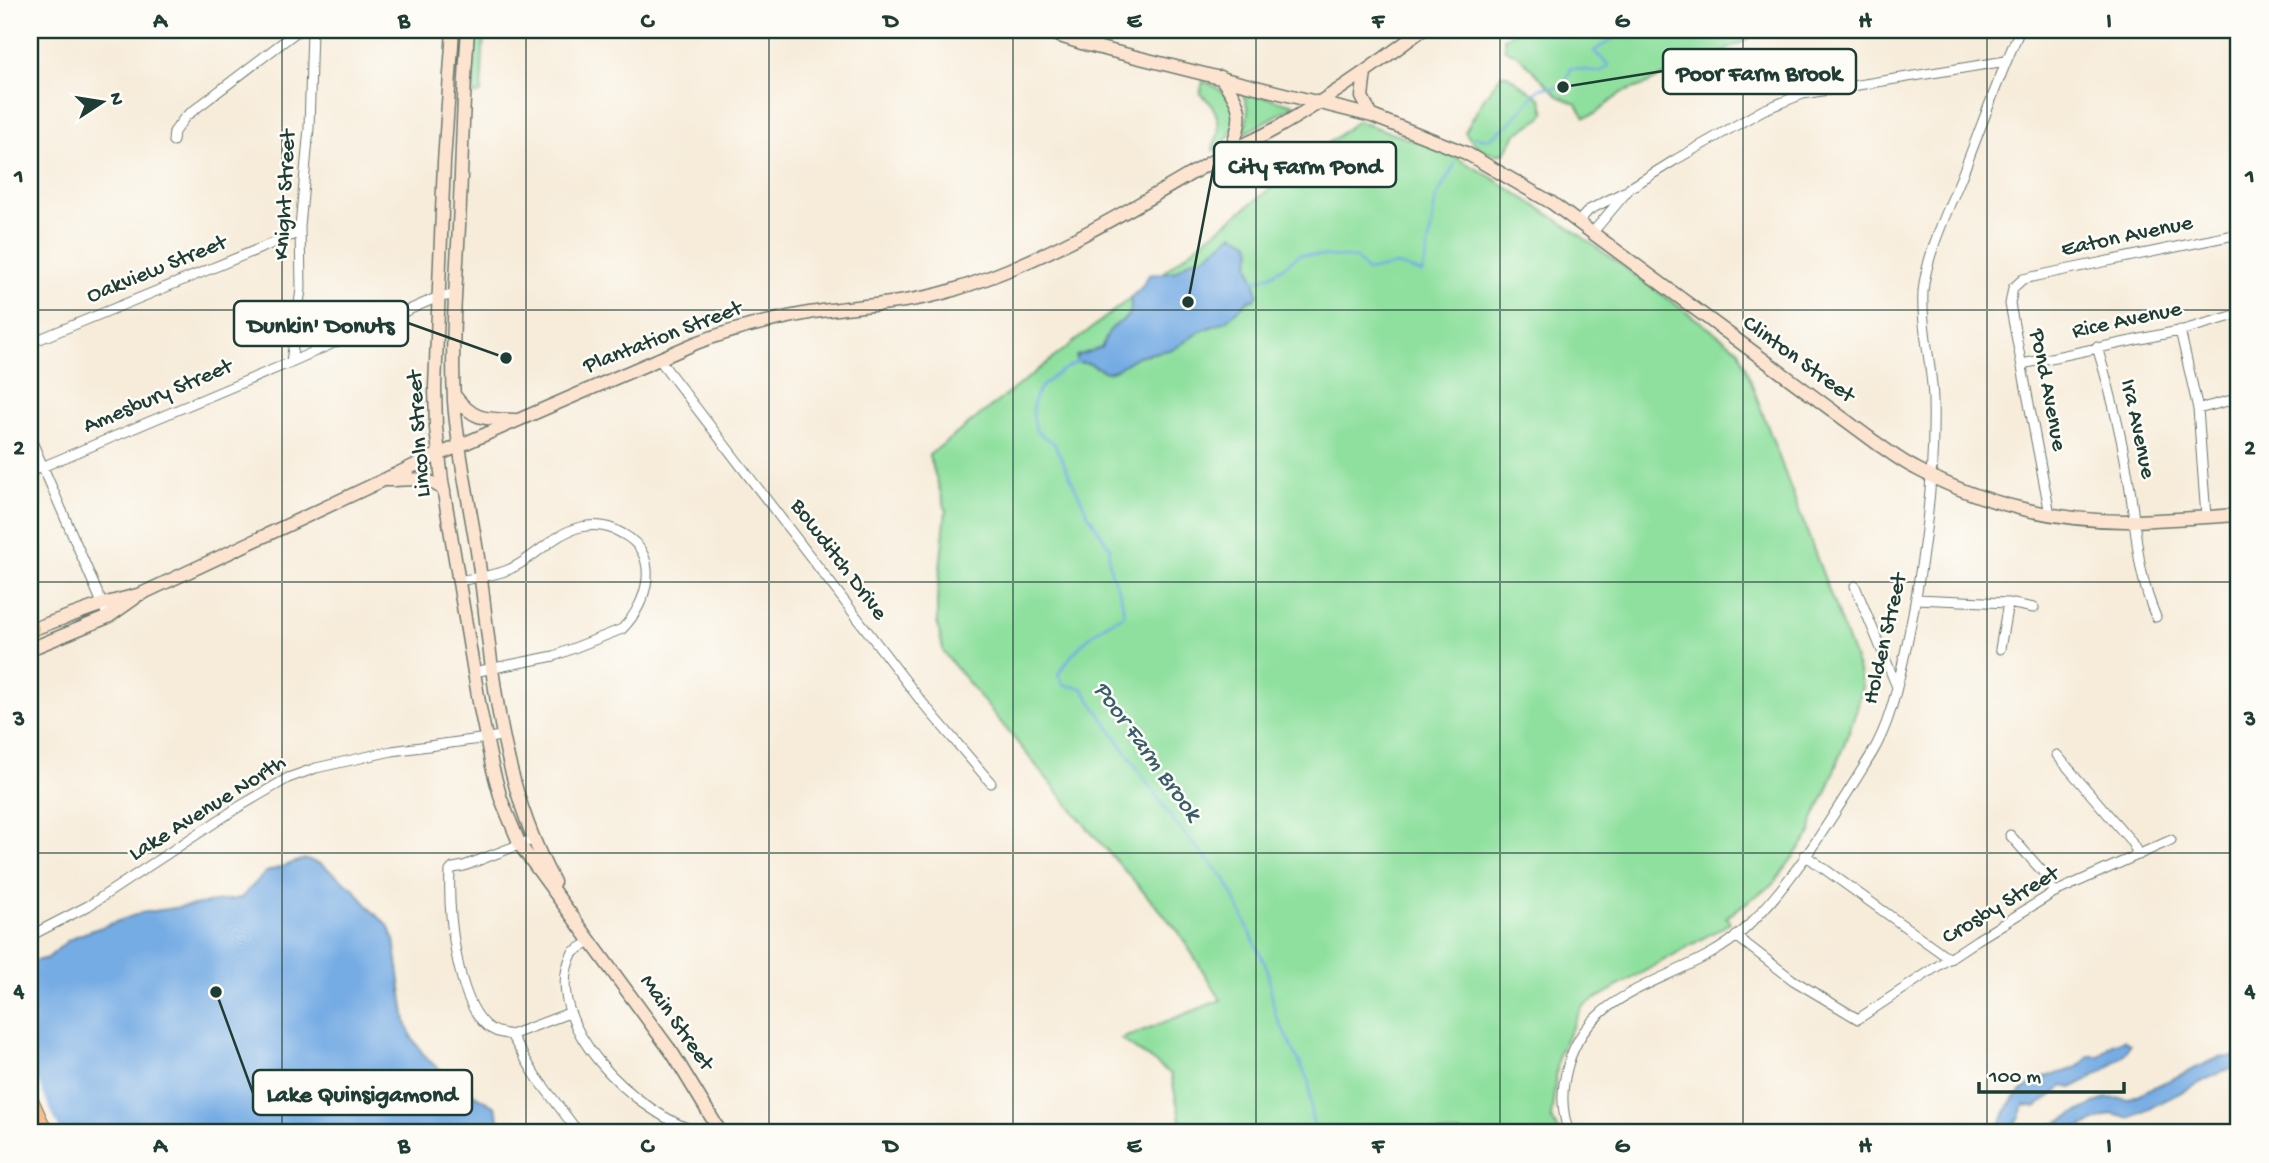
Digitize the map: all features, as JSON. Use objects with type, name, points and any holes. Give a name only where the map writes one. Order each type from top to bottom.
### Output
[{"type":"highway","points":[[30,1100],[45,1133]]},
{"type":"main road","name":"Lincoln Street","points":[[453,30],[438,297],[435,387],[438,456],[485,737],[498,789]]},
{"type":"main road","name":"Lincoln Street","points":[[468,30],[462,109],[454,395],[491,668],[512,779]]},
{"type":"main road","name":"Clinton Street","points":[[1041,30],[1088,45],[1372,116],[1466,153],[1552,202],[1834,413],[1916,469],[1974,494],[2050,514],[2134,520],[2239,515]]},
{"type":"main road","name":"Plantation Street","points":[[30,649],[108,617],[141,594],[383,480],[658,358],[727,331],[810,313],[901,302],[973,284],[1028,261],[1082,235],[1229,152],[1281,126],[1365,72],[1422,30]]},
{"type":"main road","points":[[1365,72],[1362,97],[1372,116]]},
{"type":"main road","points":[[1220,77],[1233,93],[1240,110],[1240,125],[1229,152]]},
{"type":"main road","points":[[447,108],[462,109]]},
{"type":"main road","points":[[444,156],[461,157]]},
{"type":"main road","points":[[454,395],[465,409],[481,418],[519,420]]},
{"type":"main road","points":[[383,480],[423,480],[433,482],[444,491]]},
{"type":"main road","name":"Plantation Street","points":[[30,629],[141,594]]},
{"type":"main road","name":"Main Street","points":[[512,779],[534,839],[569,909]]},
{"type":"main road","name":"Main Street","points":[[498,789],[520,845],[673,1054],[721,1133]]},
{"type":"street","points":[[173,141],[178,124],[185,117],[299,30]]},
{"type":"street","name":"Knight Street","points":[[291,362],[300,289],[300,232],[309,128],[312,30]]},
{"type":"street","name":"Holden Street","points":[[1569,1133],[1562,1107],[1564,1081],[1572,1050],[1595,1016],[1631,992],[1703,959],[1736,936],[1764,908],[1805,855],[1881,735],[1897,687],[1926,540],[1933,398],[1923,290],[1928,266],[1947,213],[2020,30]]},
{"type":"street","points":[[1578,222],[1589,210],[1675,160],[1763,110],[1793,97],[2006,61]]},
{"type":"street","points":[[1593,232],[1620,199],[1637,184]]},
{"type":"street","name":"Oakview Street","points":[[30,343],[300,232]]},
{"type":"street","name":"Eaton Avenue","points":[[2023,279],[2239,235]]},
{"type":"street","name":"Pond Avenue","points":[[2023,279],[2013,288],[2010,296],[2050,514]]},
{"type":"street","name":"Amesbury Street","points":[[30,472],[438,297],[456,295]]},
{"type":"street","name":"Rice Avenue","points":[[2022,364],[2180,330],[2239,314]]},
{"type":"street","points":[[2180,330],[2198,409],[2206,517]]},
{"type":"street","name":"Ira Avenue","points":[[2097,347],[2117,417],[2140,572],[2156,617]]},
{"type":"street","name":"Bowditch Drive","points":[[658,358],[916,694],[991,783]]},
{"type":"street","points":[[2198,409],[2239,398]]},
{"type":"street","points":[[30,437],[108,617]]},
{"type":"street","points":[[459,580],[510,570],[569,530],[593,525],[615,530],[635,542],[642,551],[648,576],[643,601],[622,629],[554,656],[474,672]]},
{"type":"street","points":[[1855,586],[1897,687]]},
{"type":"street","points":[[1916,599],[2008,603],[2034,608]]},
{"type":"street","points":[[2000,649],[2008,603]]},
{"type":"street","name":"Lake Avenue North","points":[[30,936],[88,906],[288,778],[345,761],[444,742],[502,736]]},
{"type":"street","points":[[2057,755],[2119,826],[2139,855]]},
{"type":"street","points":[[2010,835],[2049,880],[2053,893]]},
{"type":"street","points":[[534,839],[450,871],[449,889],[455,945],[470,1004],[488,1027],[496,1032],[511,1035],[569,1013]]},
{"type":"street","name":"Crosby Street","points":[[1736,936],[1793,979],[1858,1019],[2053,893],[2171,840]]},
{"type":"street","points":[[1805,855],[1950,958]]},
{"type":"street","name":"Main Street","points":[[592,941],[573,952],[566,969],[564,992],[569,1013],[587,1046],[632,1094],[678,1125],[703,1133],[721,1133]]},
{"type":"street","points":[[511,1035],[535,1075],[579,1133]]},
{"type":"green space","points":[[477,30],[484,30],[481,93],[473,95]]},
{"type":"green space","points":[[1518,30],[1553,30],[1564,35],[1591,31],[1600,36],[1620,30],[1758,30],[1747,40],[1703,67],[1673,71],[1621,93],[1595,114],[1585,117],[1576,104],[1558,96],[1519,56],[1505,49],[1504,38]]},
{"type":"green space","points":[[1502,74],[1541,99],[1545,112],[1541,118],[1516,134],[1505,153],[1493,154],[1477,146],[1465,132],[1484,98]]},
{"type":"green space","points":[[1203,81],[1225,95],[1232,103],[1235,113],[1231,132],[1213,151],[1218,123],[1212,106],[1200,94]]},
{"type":"green space","points":[[1242,91],[1295,105],[1245,133],[1248,109]]},
{"type":"green space","points":[[1357,121],[1446,152],[1491,177],[1570,228],[1739,350],[1859,671],[1862,687],[1857,709],[1827,791],[1813,819],[1811,833],[1773,884],[1726,917],[1730,923],[1583,1006],[1559,1053],[1551,1118],[1560,1133],[1183,1133],[1171,1074],[1121,1039],[1221,1000],[1178,931],[1089,830],[944,653],[937,623],[946,510],[929,455]]},
{"type":"water","points":[[1234,234],[1250,243],[1252,251],[1249,263],[1258,294],[1254,300],[1249,300],[1226,321],[1201,331],[1174,349],[1138,356],[1115,370],[1106,372],[1090,364],[1077,362],[1076,356],[1101,348],[1110,330],[1127,317],[1131,310],[1130,298],[1141,288],[1149,275],[1176,271],[1191,260],[1204,257]]},
{"type":"water","points":[[304,859],[321,864],[352,887],[388,925],[394,940],[406,1022],[412,1038],[426,1058],[459,1086],[495,1107],[499,1119],[517,1133],[30,1133],[30,962],[48,958],[67,941],[79,935],[141,913],[241,898],[266,872]]},
{"type":"water","points":[[2124,1040],[2130,1045],[2113,1064],[2072,1088],[2064,1086],[2036,1107],[2024,1105],[2020,1117],[2007,1133],[1997,1133],[2009,1106],[2028,1086],[2046,1077],[2074,1069],[2089,1056],[2099,1056],[2113,1044]]},
{"type":"water","points":[[2239,1056],[2239,1067],[2223,1071],[2130,1118],[2111,1114],[2068,1133],[2024,1133],[2052,1125],[2106,1098],[2128,1099],[2218,1058]]},
{"type":"pier","points":[[30,1065],[61,1133],[34,1133],[30,1123]]},
{"type":"waterway","name":"Poor Farm Brook","points":[[1474,137],[1489,139],[1510,123],[1540,88],[1563,87],[1571,68],[1601,72],[1609,65],[1594,51],[1627,30]]},
{"type":"waterway","name":"Poor Farm Brook","points":[[1253,281],[1272,274],[1300,254],[1356,258],[1366,271],[1397,265],[1422,273],[1436,198],[1455,164]]},
{"type":"waterway","name":"Poor Farm Brook","points":[[1079,361],[1042,386],[1033,405],[1034,423],[1036,431],[1054,443],[1088,514],[1110,548],[1110,567],[1121,598],[1123,616],[1086,640],[1058,675],[1064,685],[1082,688],[1175,823],[1226,880],[1267,969],[1275,1014],[1309,1081],[1311,1115],[1317,1133]]},
{"type":"place","name":"Poor Farm Brook","points":[[1563,87]]},
{"type":"place","name":"City Farm Pond","points":[[1188,302]]},
{"type":"place","name":"Dunkin' Donuts","points":[[506,358]]},
{"type":"place","name":"Lake Quinsigamond","points":[[216,992]]}]
